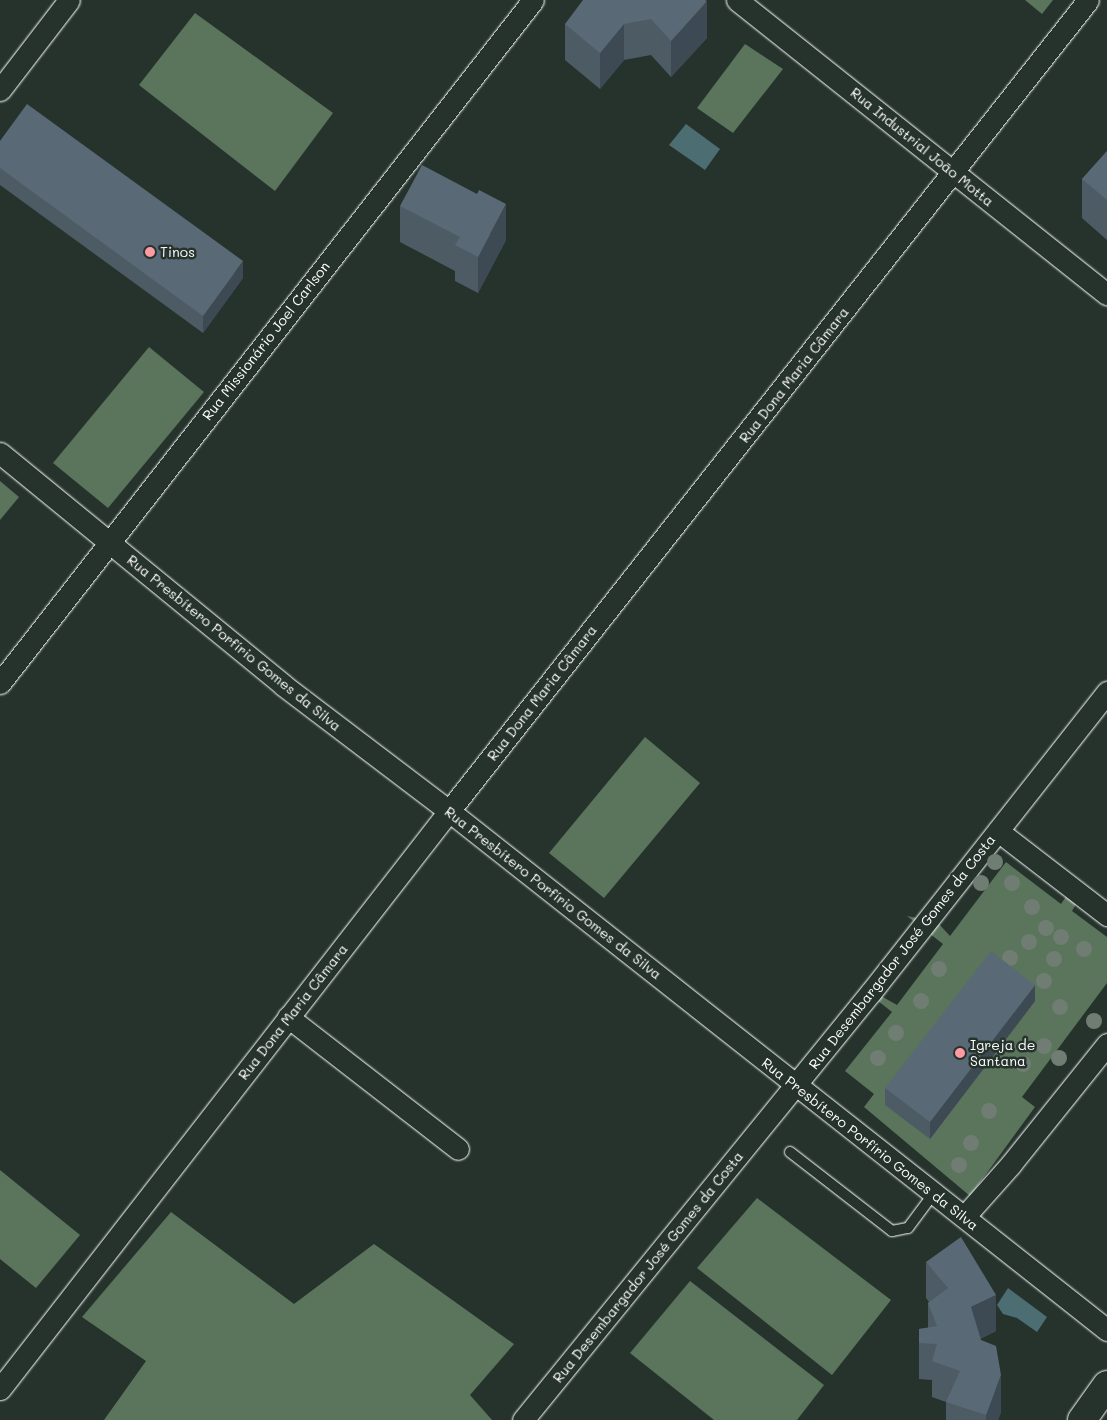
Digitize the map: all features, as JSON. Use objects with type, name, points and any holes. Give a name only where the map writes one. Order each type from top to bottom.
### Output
[{"type":"main road","points":[[1082,1420],[1107,1386]]},
{"type":"street","points":[[0,90],[69,0]]},
{"type":"street","name":"Rua Missionário Joel Carlson","points":[[0,683],[533,0]]},
{"type":"street","name":"Rua Industrial João Motta","points":[[738,0],[1107,294]]},
{"type":"street","name":"Rua Dona Maria Câmara","points":[[0,1389],[449,811],[954,173],[1088,0]]},
{"type":"street","name":"Rua Presbítero Porfírio Gomes da Silva","points":[[0,453],[283,685],[449,811],[795,1086],[1107,1330]]},
{"type":"street","name":"Rua Desembargador José Gomes da Costa","points":[[524,1420],[795,1086],[1107,692]]},
{"type":"street","points":[[998,831],[1107,916]]},
{"type":"street","points":[[288,1017],[458,1149]]},
{"type":"street","points":[[964,1217],[1011,1164],[1107,1044]]},
{"type":"lane","points":[[790,1152],[892,1231],[908,1228],[934,1193]]},
{"type":"green space","points":[[1025,0],[1053,0],[1042,14]]},
{"type":"green space","points":[[195,13],[333,113],[275,191],[139,85]]},
{"type":"green space","points":[[745,44],[783,69],[733,133],[697,108]]},
{"type":"green space","points":[[149,347],[204,392],[108,508],[53,463]]},
{"type":"green space","points":[[0,481],[19,497],[0,520]]},
{"type":"green space","points":[[645,737],[700,783],[604,898],[549,853]]},
{"type":"green space","points":[[1006,862],[1061,904],[1071,889],[1080,897],[1072,911],[1107,937],[1107,983],[1022,1097],[1035,1107],[970,1196],[864,1107],[874,1094],[845,1071],[892,1012],[878,1001],[881,996],[897,1005],[943,944],[907,916],[937,922],[950,936]]},
{"type":"green space","points":[[0,1170],[80,1235],[36,1288],[0,1259]]},
{"type":"green space","points":[[757,1198],[891,1300],[832,1375],[697,1268]]},
{"type":"green space","points":[[171,1212],[294,1304],[374,1244],[514,1344],[470,1395],[492,1420],[104,1420],[146,1361],[82,1317]]},
{"type":"green space","points":[[690,1281],[824,1385],[797,1420],[714,1420],[630,1353]]},
{"type":"water","points":[[686,124],[720,149],[705,170],[669,145]]},
{"type":"water","points":[[1008,1288],[1047,1317],[1037,1332],[1017,1318],[1003,1314],[997,1305]]},
{"type":"building","points":[[583,0],[707,1],[671,41],[651,19],[624,24],[600,53],[565,24]]},
{"type":"building","name":"Tinos","points":[[27,104],[243,261],[203,316],[0,168],[0,141]]},
{"type":"building","points":[[1107,151],[1107,200],[1082,179]]},
{"type":"building","points":[[422,165],[477,194],[479,190],[506,204],[478,257],[455,245],[460,237],[400,206]]},
{"type":"building","name":"Igreja de Santana","points":[[991,951],[1035,985],[930,1122],[885,1088]]},
{"type":"building","points":[[961,1237],[996,1295],[971,1307],[981,1340],[996,1346],[1001,1375],[986,1415],[946,1402],[960,1371],[932,1361],[937,1344],[919,1343],[919,1329],[937,1326],[928,1303],[948,1288],[926,1262]]},
{"type":"place","name":"Tinos","points":[[150,252]]},
{"type":"place","name":"Igreja de Santana","points":[[960,1053]]}]
